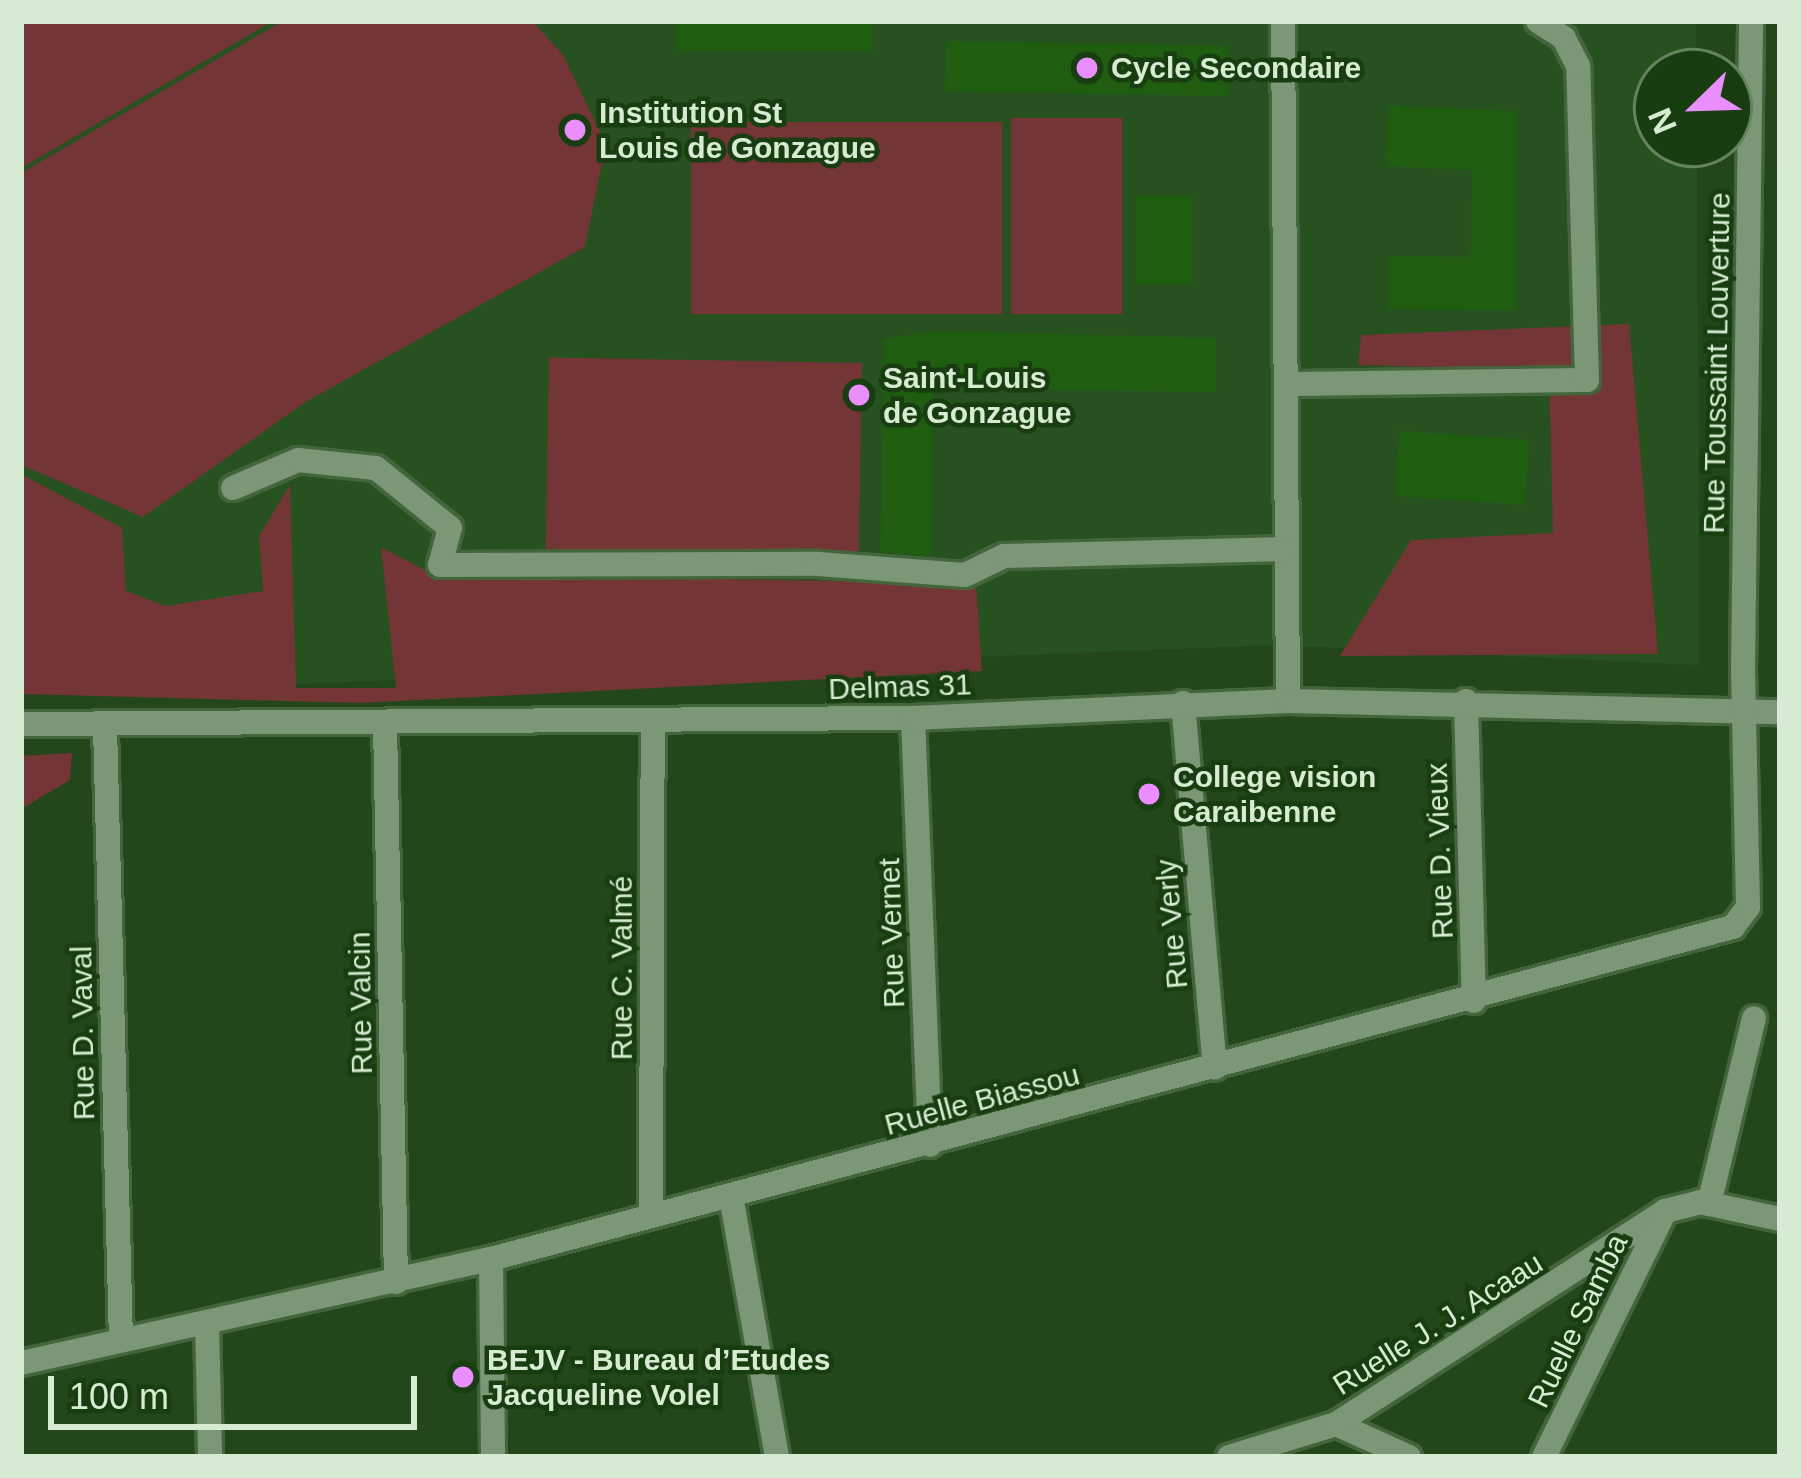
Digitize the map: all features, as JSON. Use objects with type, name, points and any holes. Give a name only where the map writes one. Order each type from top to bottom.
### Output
[{"type":"street","points":[[1283,21],[1288,690]]},
{"type":"street","points":[[1288,384],[1587,380],[1578,66],[1564,38],[1538,21]]},
{"type":"street","name":"Rue Toussaint Louverture","points":[[1743,706],[1751,21]]},
{"type":"street","points":[[233,488],[298,460],[376,468],[449,528],[440,565],[818,564],[965,575],[1004,556],[1287,549]]},
{"type":"street","name":"Delmas 31","points":[[21,724],[913,718],[1183,703],[1288,690],[1466,700],[1743,706],[1780,712]]},
{"type":"street","name":"Rue D. Vieux","points":[[1466,700],[1474,1000]]},
{"type":"street","name":"Rue Verly","points":[[1183,703],[1215,1068]]},
{"type":"street","name":"Ruelle Biassou","points":[[21,1363],[491,1259],[1474,1000],[1744,918],[1743,706]]},
{"type":"street","name":"Rue Vernet","points":[[913,718],[930,1145]]},
{"type":"street","name":"Rue C. Valmé","points":[[651,1214],[653,722]]},
{"type":"street","name":"Rue Valcin","points":[[385,723],[396,1282]]},
{"type":"street","name":"Rue D. Vaval","points":[[105,725],[121,1340]]},
{"type":"street","points":[[1709,1204],[1754,1018]]},
{"type":"street","points":[[731,1196],[776,1457]]},
{"type":"street","points":[[1665,1211],[1709,1204],[1780,1219]]},
{"type":"street","name":"Ruelle J. J. Acaau","points":[[1235,1456],[1336,1424],[1665,1211]]},
{"type":"street","name":"Ruelle Samba","points":[[1544,1457],[1665,1211]]},
{"type":"street","points":[[491,1259],[493,1457]]},
{"type":"street","points":[[207,1322],[210,1457]]},
{"type":"street","points":[[1336,1424],[1409,1457]]},
{"type":"shaded area","name":"Saint-Louis de Gonzague","points":[[21,21],[1696,21],[1696,48],[1633,48],[1633,168],[1697,168],[1699,665],[1276,645],[21,695]]},
{"type":"shaded area","points":[[21,21],[273,21],[21,168]]},
{"type":"shaded area","points":[[283,21],[532,21],[563,55],[606,144],[585,247],[307,401],[143,517],[21,465],[21,173]]},
{"type":"shaded area","points":[[1011,118],[1122,118],[1122,314],[1011,314]]},
{"type":"shaded area","points":[[691,122],[1002,122],[1002,314],[691,314]]},
{"type":"shaded area","points":[[1629,324],[1658,654],[1340,656],[1411,540],[1553,533],[1549,370],[1358,365],[1361,335]]},
{"type":"shaded area","points":[[549,358],[862,363],[859,560],[546,555]]},
{"type":"shaded area","points":[[21,474],[122,528],[126,591],[165,606],[263,591],[259,536],[290,485],[296,688],[396,688],[381,547],[434,575],[976,583],[982,671],[361,703],[21,694]]},
{"type":"shaded area","points":[[72,753],[70,780],[21,809],[21,756]]},
{"type":"building","points":[[676,21],[873,21],[873,51],[676,51]]},
{"type":"building","name":"Cycle Secondaire","points":[[946,41],[1229,46],[1228,96],[945,91]]},
{"type":"building","points":[[1388,106],[1516,111],[1515,310],[1388,309],[1388,256],[1470,257],[1473,170],[1386,166]]},
{"type":"building","points":[[1136,196],[1193,196],[1193,284],[1136,284]]},
{"type":"building","points":[[934,331],[1216,338],[1216,392],[933,388],[931,556],[881,552],[883,339]]},
{"type":"building","points":[[1399,431],[1529,440],[1524,505],[1395,496]]},
{"type":"place","name":"Cycle Secondaire","points":[[1087,68]]},
{"type":"place","name":"Institution St Louis de Gonzague","points":[[575,130]]},
{"type":"place","name":"Saint-Louis de Gonzague","points":[[859,395]]},
{"type":"place","name":"College vision Caraibenne","points":[[1149,794]]},
{"type":"place","name":"BEJV - Bureau d’Etudes Jacqueline Volel","points":[[463,1377]]}]
